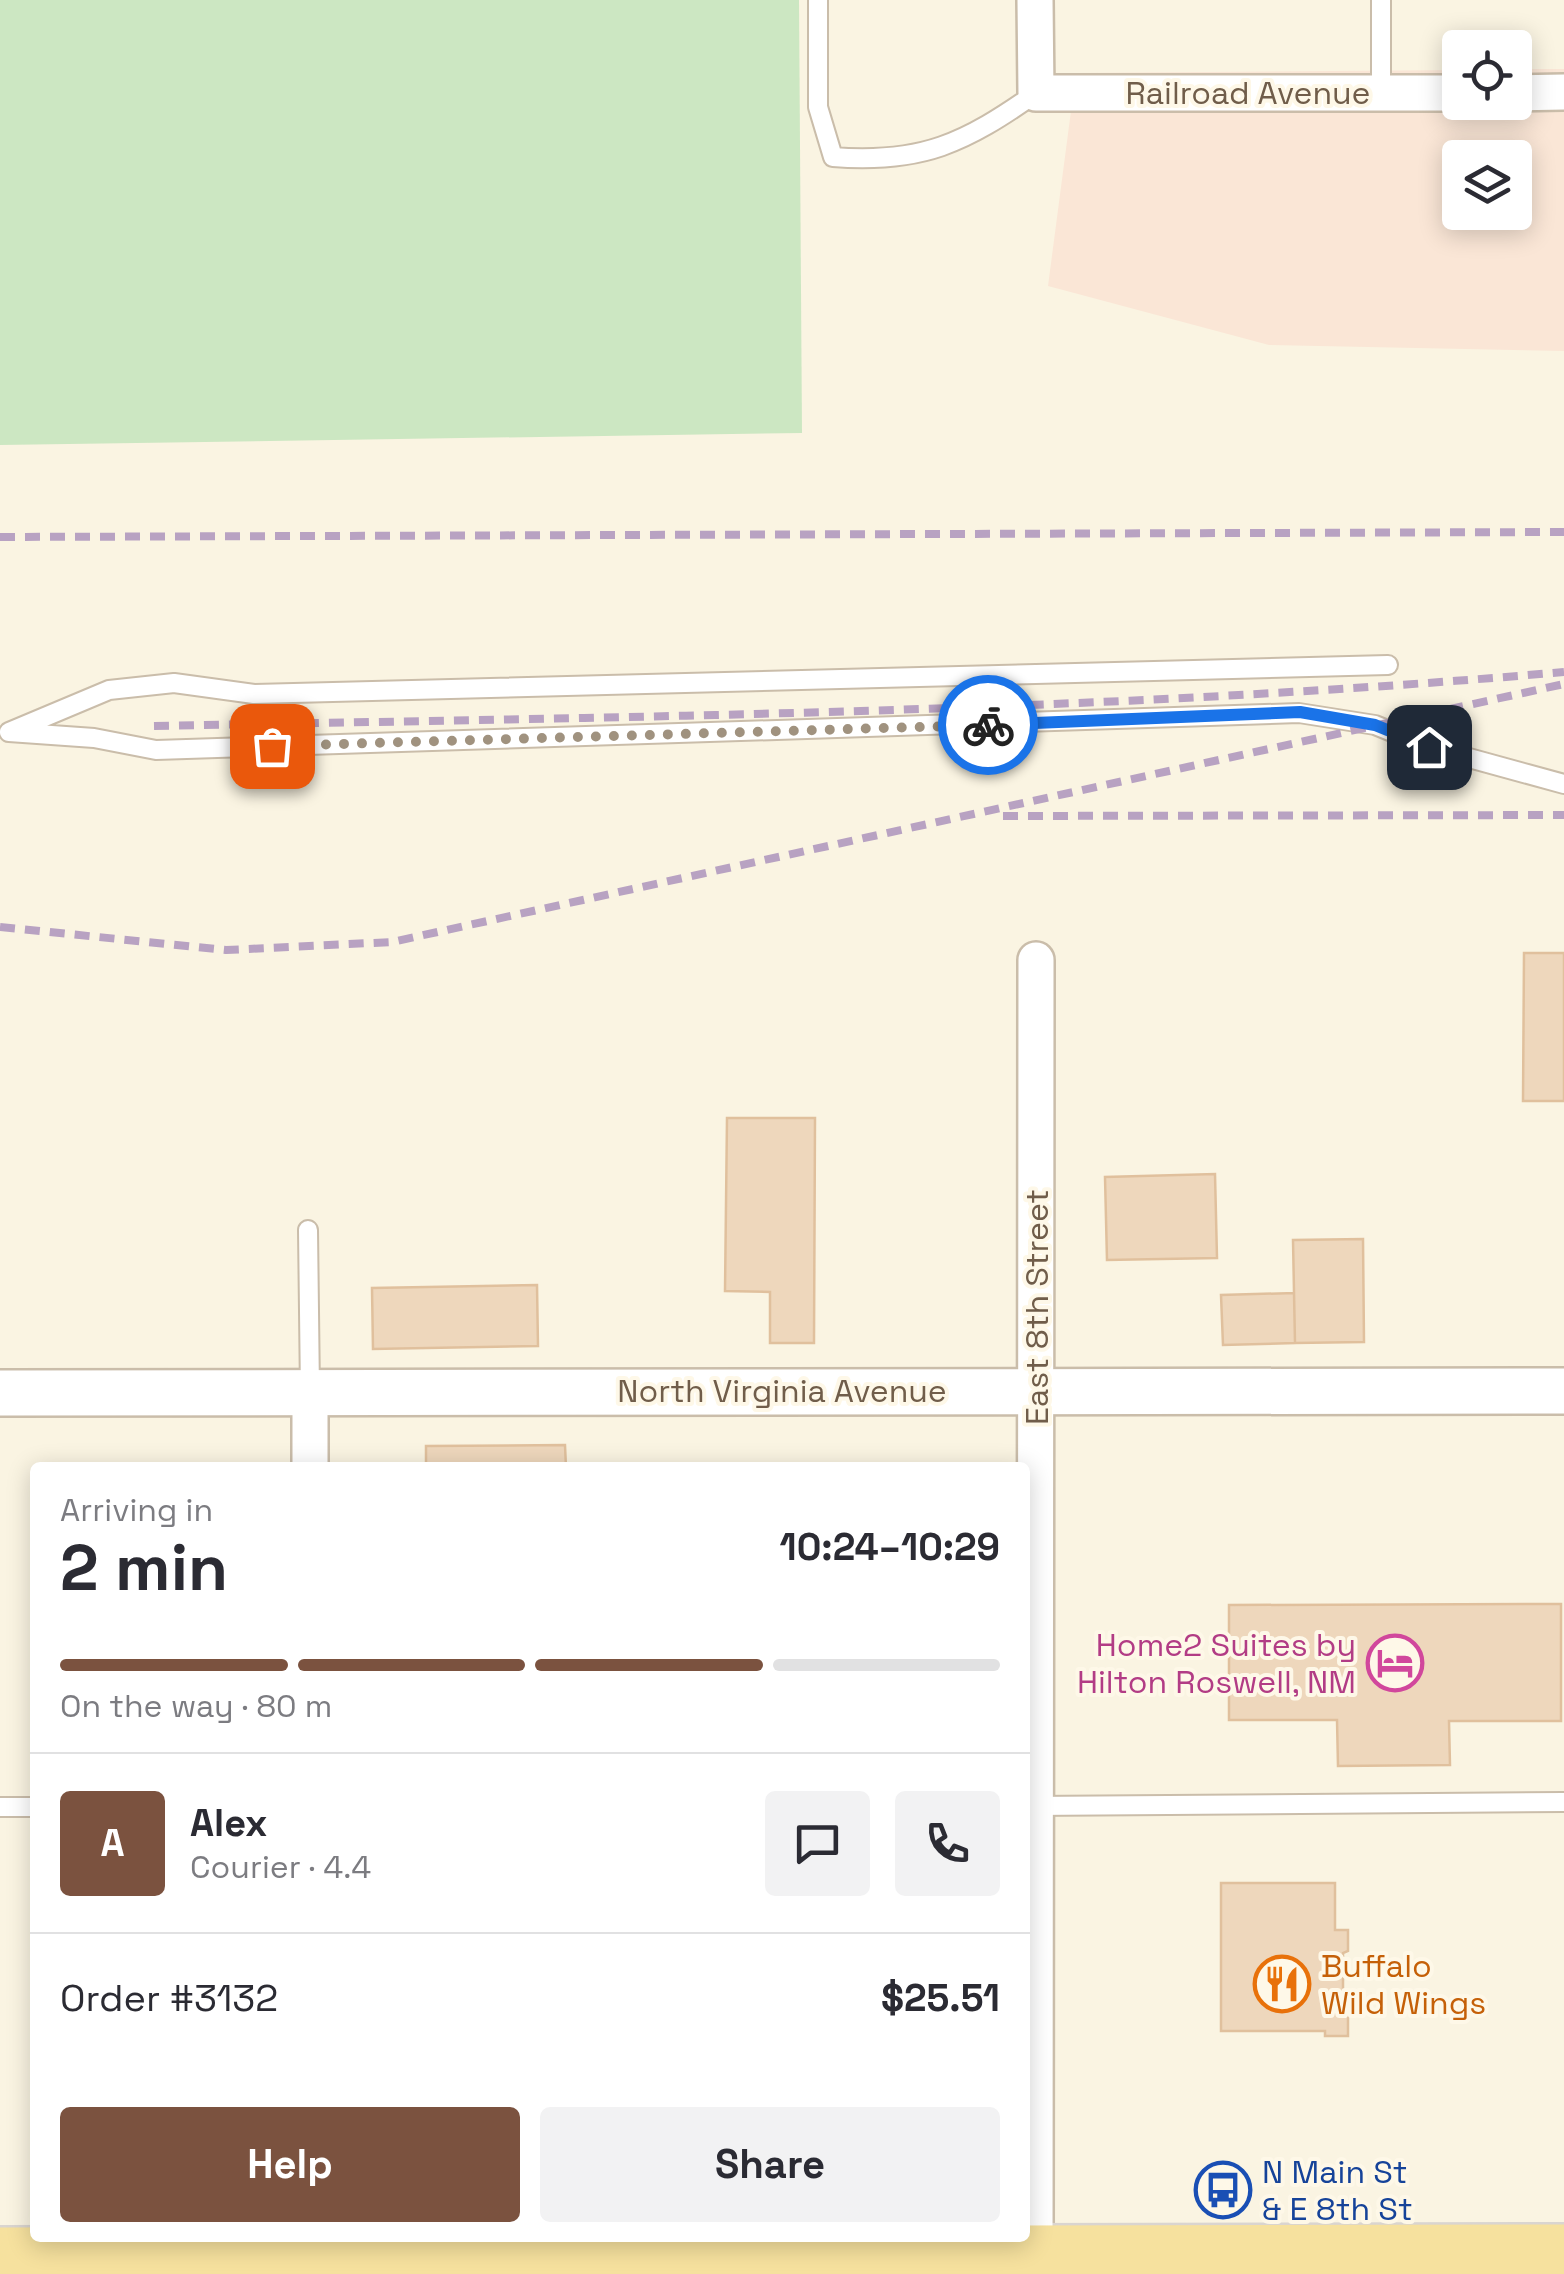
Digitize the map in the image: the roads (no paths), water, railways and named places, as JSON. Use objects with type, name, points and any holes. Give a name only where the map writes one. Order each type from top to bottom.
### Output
[{"type":"main road","points":[[0,2255],[312,2255],[526,2264],[1285,2264],[1495,2263],[1564,2252]]},
{"type":"street","points":[[1035,0],[1036,93]]},
{"type":"street","points":[[1532,92],[1564,92]]},
{"type":"street","name":"Railroad Avenue","points":[[1036,93],[1442,93]]},
{"type":"street","name":"East 8th Street","points":[[1034,2264],[1031,1806],[1038,1390],[1036,960]]},
{"type":"street","name":"North Virginia Avenue","points":[[0,1393],[1564,1391]]},
{"type":"street","points":[[310,1392],[310,1462]]},
{"type":"lane","points":[[818,0],[818,108],[834,157],[886,161],[975,135],[1036,93]]},
{"type":"lane","points":[[1381,0],[1381,93]]},
{"type":"lane","points":[[1388,665],[254,694],[174,683],[109,690],[9,732],[94,738],[156,750],[1300,712],[1375,725],[1429,747],[1564,784]]},
{"type":"lane","points":[[308,1230],[310,1392]]},
{"type":"lane","points":[[1031,1806],[1564,1802]]},
{"type":"lane","points":[[0,1807],[30,1807]]},
{"type":"railway","points":[[0,537],[1564,532]]},
{"type":"railway","points":[[154,726],[1036,705],[1564,672]]},
{"type":"railway","points":[[0,927],[226,950],[392,942],[1564,684]]},
{"type":"railway","points":[[1003,816],[1564,815]]},
{"type":"place","name":"Home2 Suites by Hilton Roswell, NM","points":[[1395,1663]]},
{"type":"place","name":"Buffalo Wild Wings","points":[[1282,1984]]},
{"type":"place","name":"N Main St & E 8th St","points":[[1223,2190]]}]
